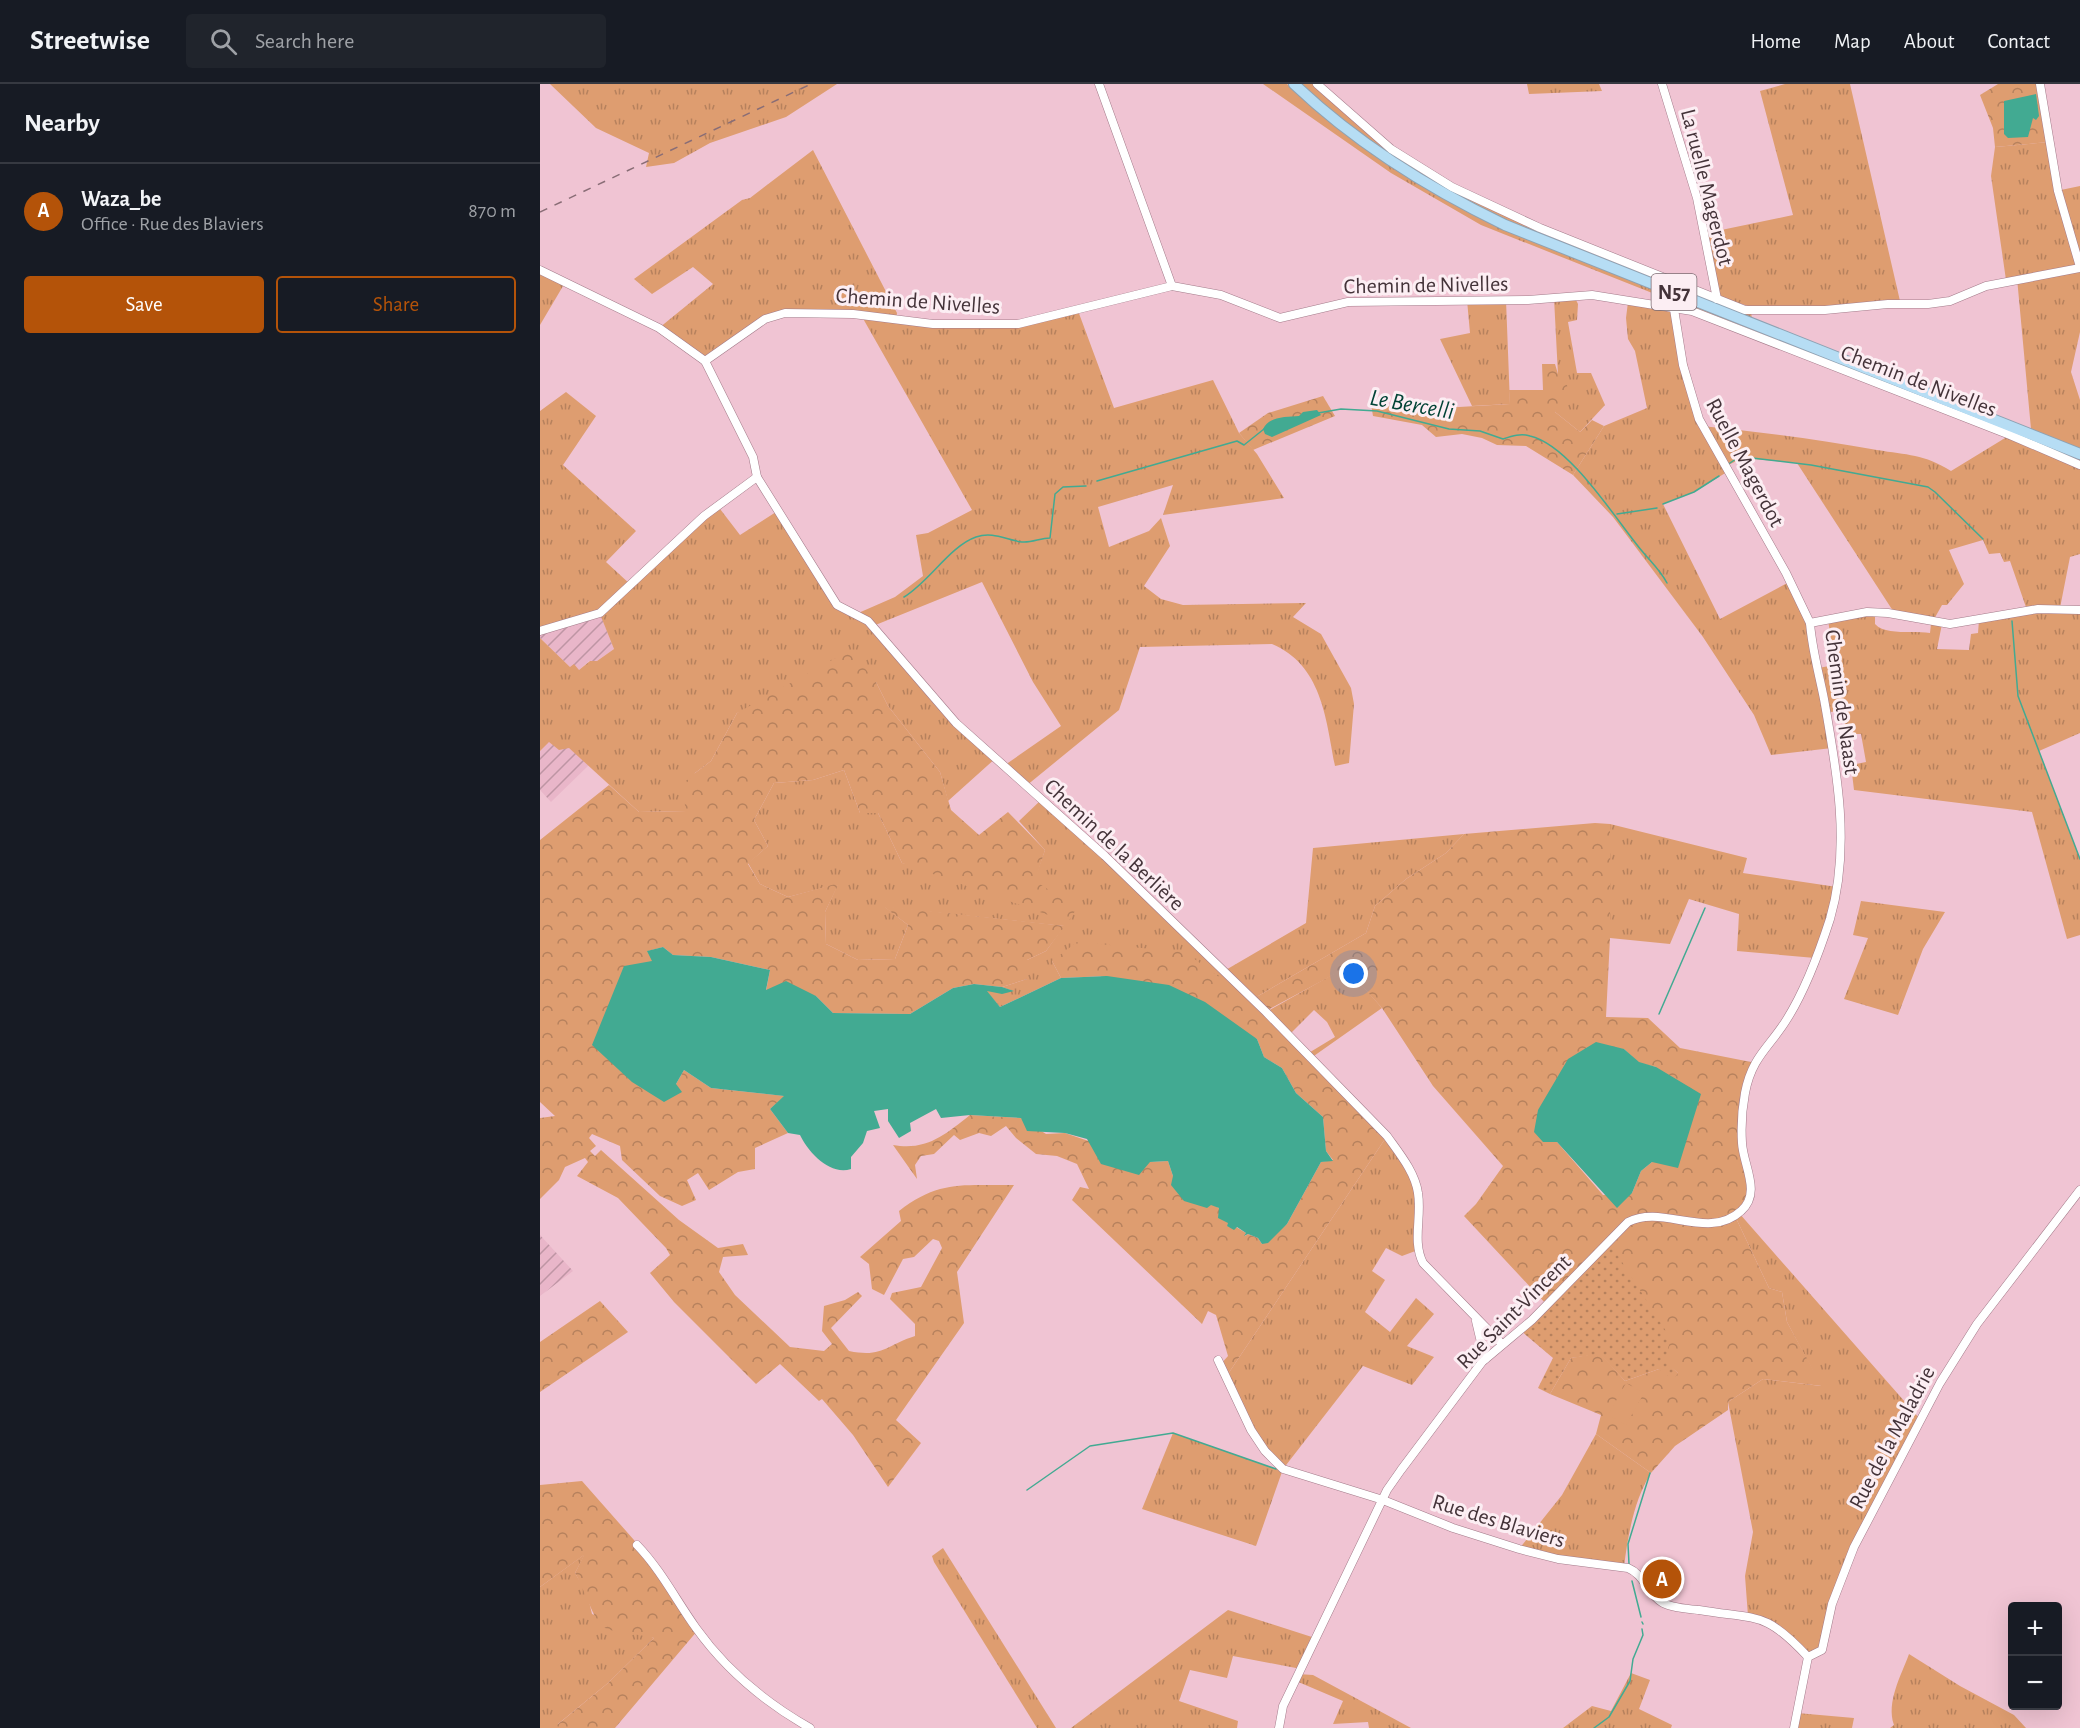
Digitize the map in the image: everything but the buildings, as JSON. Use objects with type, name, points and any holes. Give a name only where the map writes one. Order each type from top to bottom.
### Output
[{"type":"highway","name":"N57","points":[[1293,84],[1341,125],[1397,165],[1462,204],[1505,225],[2080,454]]},
{"type":"street","points":[[1099,84],[1172,286]]},
{"type":"street","name":"Chemin de Nivelles","points":[[1317,84],[1391,149],[1452,187],[1540,228],[1745,310],[1825,310],[1888,304],[1928,304],[1950,301],[1986,286],[2080,267]]},
{"type":"street","name":"La ruelle Magerdot","points":[[1662,84],[1697,198],[1717,299]]},
{"type":"street","points":[[2040,84],[2058,191],[2080,267]]},
{"type":"street","points":[[540,270],[659,328],[705,361]]},
{"type":"street","name":"Chemin de Nivelles","points":[[705,361],[765,319],[786,313],[852,314],[933,324],[1018,324],[1172,286],[1221,295],[1280,318],[1348,302],[1528,300],[1582,295],[1703,315],[2010,435],[2080,465]]},
{"type":"street","name":"Ruelle Magerdot","points":[[1674,309],[1683,365],[1699,419],[1786,573],[1810,623]]},
{"type":"street","name":"Chemin de la Berlière","points":[[705,361],[753,457],[757,477],[837,605],[868,621],[956,723],[1105,856],[1266,1012],[1387,1136],[1416,1185],[1419,1202],[1418,1250],[1423,1263],[1499,1341]]},
{"type":"street","points":[[540,631],[600,613],[704,516],[757,477]]},
{"type":"street","name":"Chemin de Naast","points":[[1770,1040],[1790,1014],[1824,934],[1836,897],[1840,862],[1841,835],[1834,761],[1810,623],[1867,612],[1888,613],[1950,624],[2038,609],[2080,610]]},
{"type":"street","name":"Rue Saint-Vincent","points":[[1279,1728],[1283,1706],[1383,1500],[1401,1470],[1499,1341],[1532,1320],[1628,1222],[1642,1215],[1714,1223],[1726,1220],[1744,1209],[1750,1198],[1751,1186],[1742,1144],[1744,1097],[1756,1063],[1770,1040]]},
{"type":"street","name":"Rue de la Maladrie","points":[[1794,1728],[1808,1657],[1822,1650],[1832,1604],[1854,1547],[1948,1368],[1983,1316],[2080,1190]]},
{"type":"street","points":[[1474,1317],[1485,1359]]},
{"type":"street","points":[[1483,1349],[1488,1341],[1499,1341]]},
{"type":"street","name":"Rue des Blaviers","points":[[1218,1360],[1251,1430],[1278,1466],[1383,1500],[1453,1528],[1528,1551],[1564,1560],[1628,1568],[1638,1573],[1655,1597],[1666,1604],[1763,1619],[1781,1630],[1808,1657]]},
{"type":"street","points":[[637,1545],[660,1570],[698,1630],[729,1666],[770,1704],[810,1728]]},
{"type":"shaded area","points":[[2036,94],[2039,116],[2036,120],[2033,118],[2028,137],[2008,138],[2004,134],[2004,101]]},
{"type":"shaded area","points":[[1317,410],[1321,415],[1272,437],[1265,434],[1263,429],[1274,419],[1299,416],[1303,412]]},
{"type":"shaded area","points":[[600,613],[614,649],[597,661],[589,661],[579,670],[570,667],[540,638],[540,631]]},
{"type":"shaded area","points":[[549,741],[569,748],[590,764],[551,802],[540,790],[540,751]]},
{"type":"shaded area","points":[[663,947],[673,955],[711,957],[770,970],[766,990],[786,981],[816,996],[833,1013],[910,1014],[953,988],[974,984],[1002,987],[1014,991],[1002,994],[987,991],[1000,1007],[1061,978],[1107,976],[1169,985],[1205,1002],[1257,1039],[1264,1057],[1282,1068],[1296,1093],[1323,1117],[1326,1151],[1333,1161],[1321,1162],[1287,1224],[1268,1243],[1262,1244],[1258,1238],[1248,1234],[1244,1236],[1246,1233],[1237,1227],[1234,1230],[1227,1226],[1228,1223],[1218,1218],[1219,1208],[1211,1205],[1207,1208],[1184,1201],[1171,1185],[1173,1176],[1168,1161],[1150,1162],[1139,1175],[1101,1164],[1087,1139],[1065,1133],[1027,1131],[1021,1118],[970,1115],[941,1118],[936,1109],[910,1123],[911,1131],[899,1138],[888,1121],[888,1109],[874,1111],[880,1128],[867,1131],[863,1143],[851,1157],[851,1169],[835,1169],[814,1155],[800,1135],[788,1133],[770,1109],[784,1096],[711,1088],[684,1070],[676,1084],[682,1092],[664,1102],[632,1082],[592,1045],[624,966],[652,961],[647,951]]},
{"type":"shaded area","points":[[1596,1042],[1624,1049],[1639,1062],[1656,1067],[1701,1094],[1678,1168],[1652,1162],[1641,1171],[1632,1193],[1617,1208],[1557,1142],[1543,1142],[1534,1132],[1538,1110],[1568,1059]]},
{"type":"shaded area","points":[[540,1235],[573,1271],[540,1296]]},
{"type":"green space","points":[[550,84],[837,84],[786,117],[710,143],[674,163],[646,167],[649,153],[596,128]]},
{"type":"green space","points":[[1263,84],[1287,84],[1310,105],[1436,194],[2080,458],[2080,463],[1481,225],[1391,173]]},
{"type":"green space","points":[[1300,84],[1315,84],[1337,106],[1446,185],[1751,312],[1752,319],[1553,242],[1476,207],[1419,176],[1383,152]]},
{"type":"green space","points":[[1527,84],[1599,84],[1602,91],[1529,94]]},
{"type":"green space","points":[[1785,84],[1850,84],[1900,301],[1825,307],[1751,307],[1714,295],[1702,234],[1793,215],[1760,91]]},
{"type":"green space","points":[[1998,84],[2038,84],[2049,142],[1995,147],[1993,128],[1980,95]]},
{"type":"green space","points":[[2049,142],[2056,191],[2080,186],[2080,332],[2071,372],[2080,400],[2080,451],[2031,429],[2017,278],[2006,280],[1991,176],[1995,147]]},
{"type":"green space","points":[[813,150],[897,313],[896,320],[1000,325],[1077,308],[1114,408],[1213,380],[1239,433],[1257,454],[1284,498],[1163,515],[1173,485],[1098,507],[1109,547],[1149,531],[1161,518],[1170,546],[1144,586],[1161,599],[1183,605],[1306,603],[1293,617],[1321,634],[1351,688],[1354,704],[1349,763],[1335,766],[1319,695],[1302,665],[1289,653],[1272,644],[1140,647],[1119,710],[1026,786],[1005,765],[1061,726],[1033,682],[982,582],[873,626],[956,723],[997,757],[948,801],[940,772],[888,706],[876,682],[737,713],[711,761],[695,773],[687,811],[639,812],[569,748],[559,750],[549,742],[540,751],[540,638],[570,667],[574,664],[579,670],[590,661],[597,661],[614,649],[600,614],[540,631],[540,411],[566,392],[596,416],[563,465],[636,531],[606,562],[631,585],[717,505],[740,535],[776,512],[833,600],[856,614],[895,597],[923,576],[916,535],[928,533],[972,510],[861,315],[778,314],[705,361],[659,328],[713,284],[693,267],[652,294],[634,279],[742,200],[750,198]]},
{"type":"green space","points":[[540,272],[566,281],[540,325]]},
{"type":"green space","points":[[1574,296],[1578,304],[1577,320],[1568,322],[1577,373],[1591,373],[1605,405],[1580,432],[1555,412],[1558,375],[1554,298]]},
{"type":"green space","points":[[1467,300],[1506,300],[1510,404],[1472,406],[1440,339],[1470,333]]},
{"type":"green space","points":[[1628,302],[1674,309],[1702,426],[1811,439],[1906,454],[1932,461],[1951,471],[2010,435],[2080,465],[2080,554],[2070,557],[2060,608],[2080,610],[2080,733],[2039,751],[2080,859],[2080,935],[2067,939],[2032,812],[1854,790],[1851,765],[1866,762],[1861,734],[1847,734],[1842,710],[1826,713],[1832,748],[1771,755],[1754,715],[1703,637],[1613,517],[1573,475],[1604,426],[1647,408],[1635,351],[1628,339],[1626,318]],"holes":[[[1743,458],[1797,463],[1895,614],[1931,624],[1930,633],[1901,632],[1880,628],[1875,624],[1875,612],[1828,620],[1835,665],[1818,668],[1808,617],[1791,581],[1720,619],[1663,504],[1694,492],[1727,472],[1724,467]],[[1983,540],[1989,554],[2000,553],[2004,562],[2010,561],[2027,610],[1979,620],[1978,633],[1971,634],[1969,650],[1937,649],[1942,624],[1933,621],[1942,605],[1947,605],[1964,584],[1949,550]]]},
{"type":"green space","points":[[1542,364],[1555,364],[1558,374],[1565,375],[1568,390],[1555,412],[1580,432],[1592,420],[1604,426],[1573,475],[1526,446],[1497,445],[1482,438],[1462,434],[1436,437],[1422,425],[1373,416],[1371,404],[1425,409],[1510,404],[1509,390],[1543,390]]},
{"type":"green space","points":[[1323,396],[1335,416],[1253,450],[1239,433],[1268,413]]},
{"type":"green space","points":[[850,650],[876,682],[888,706],[940,772],[951,810],[979,835],[1008,812],[1045,850],[1035,881],[1077,908],[1068,922],[902,863],[878,813],[860,813],[844,770],[813,780],[774,783],[754,820],[768,846],[748,864],[760,884],[788,897],[839,883],[825,912],[826,944],[858,960],[895,959],[908,925],[883,906],[1065,926],[1046,951],[1027,960],[1027,979],[1002,987],[974,984],[953,988],[910,1014],[833,1013],[816,996],[766,991],[770,970],[711,957],[673,955],[663,947],[648,951],[653,960],[676,1084],[684,1070],[711,1088],[785,1096],[770,1109],[788,1133],[755,1148],[755,1169],[738,1172],[709,1190],[698,1173],[687,1180],[696,1200],[682,1206],[660,1196],[622,1160],[620,1146],[592,1134],[589,1138],[596,1146],[590,1151],[595,1156],[601,1150],[679,1220],[718,1248],[743,1244],[748,1255],[723,1257],[719,1272],[735,1295],[790,1347],[824,1351],[832,1344],[822,1331],[824,1306],[845,1300],[858,1292],[862,1296],[831,1328],[849,1351],[877,1352],[915,1336],[915,1324],[890,1299],[892,1293],[921,1287],[942,1248],[939,1241],[933,1239],[914,1257],[903,1259],[884,1295],[872,1289],[869,1264],[860,1257],[901,1221],[899,1211],[927,1194],[953,1186],[1014,1185],[957,1272],[964,1323],[896,1420],[921,1443],[888,1487],[853,1435],[822,1399],[819,1401],[780,1364],[756,1384],[674,1302],[650,1273],[670,1255],[666,1248],[618,1198],[577,1176],[588,1162],[585,1158],[565,1167],[559,1180],[540,1199],[540,1118],[555,1116],[540,1102],[540,840],[609,785],[639,812],[686,811],[682,788],[695,773],[711,761],[737,713]]},
{"type":"green space","points":[[844,770],[860,813],[878,813],[902,863],[1034,881],[1045,850],[1019,821],[1041,800],[1224,971],[1306,923],[1313,848],[1464,834],[1446,853],[1406,879],[1375,906],[1366,933],[1253,999],[1266,1012],[1346,967],[1382,1008],[1311,1058],[1307,1054],[1335,1037],[1327,1022],[1314,1010],[1289,1035],[1052,961],[1061,978],[1000,1007],[986,991],[1013,991],[1002,987],[1027,979],[1027,960],[1046,951],[1064,926],[885,907],[908,925],[895,959],[858,960],[826,944],[825,912],[838,884],[788,897],[760,884],[748,863],[768,846],[754,820],[774,783],[813,780]]},
{"type":"green space","points":[[1595,823],[1610,824],[1610,938],[1606,1017],[1648,1018],[1680,1048],[1756,1063],[1744,1111],[1744,1142],[1751,1192],[1735,1216],[1769,1288],[1782,1292],[1787,1322],[1822,1386],[1763,1379],[1728,1402],[1728,1410],[1675,1446],[1651,1473],[1596,1434],[1601,1415],[1550,1394],[1571,1358],[1600,1353],[1625,1381],[1659,1369],[1678,1373],[1666,1363],[1664,1357],[1547,1305],[1464,1216],[1476,1204],[1503,1166],[1433,1086],[1382,1008],[1346,968],[1266,1011],[1387,1136],[1226,1377],[1220,1365],[1228,1356],[1216,1315],[1208,1311],[1202,1324],[1072,1200],[1080,1187],[1089,1189],[1077,1164],[1057,1156],[1036,1154],[1016,1138],[1006,1126],[991,1136],[979,1133],[960,1140],[954,1135],[934,1154],[921,1156],[915,1165],[917,1179],[893,1145],[915,1146],[934,1140],[970,1115],[1021,1118],[1046,1134],[1065,1133],[1150,1162],[1168,1161],[1173,1176],[1220,1209],[1229,1223],[1227,1226],[1236,1227],[1246,1233],[1245,1236],[1248,1234],[1258,1238],[1262,1244],[1287,1224],[1321,1162],[1333,1160],[1326,1151],[1323,1117],[1296,1093],[1282,1068],[1264,1057],[1257,1039],[1107,976],[1061,978],[1052,961],[1077,942],[1185,952],[1261,1008],[1253,999],[1366,933],[1375,906],[1406,879],[1446,853],[1464,834]],"holes":[[[1624,1049],[1639,1063],[1656,1067],[1652,1162],[1641,1171],[1632,1193],[1603,1195],[1557,1142]]]},
{"type":"green space","points":[[1610,824],[1747,858],[1743,873],[1837,887],[1815,958],[1737,951],[1739,914],[1689,899],[1670,944],[1610,938]]},
{"type":"green space","points":[[1861,901],[1945,912],[1923,949],[1898,1015],[1844,999],[1868,938],[1853,935]]},
{"type":"green space","points":[[1387,1136],[1416,1185],[1418,1250],[1402,1256],[1386,1248],[1372,1271],[1385,1280],[1365,1312],[1390,1332],[1416,1298],[1434,1314],[1407,1346],[1434,1357],[1412,1385],[1363,1366],[1283,1469],[1256,1546],[1142,1509],[1173,1433],[1276,1469],[1278,1466],[1265,1451],[1226,1377]]},
{"type":"green space","points":[[1739,1213],[1920,1419],[1854,1547],[1822,1650],[1808,1657],[1787,1635],[1748,1616],[1745,1576],[1753,1532],[1728,1402],[1763,1379],[1821,1386],[1787,1322],[1782,1292],[1769,1288],[1735,1216]]},
{"type":"green space","points":[[1610,1243],[1671,1339],[1667,1358],[1678,1373],[1673,1380],[1659,1369],[1625,1381],[1600,1354],[1571,1358],[1550,1394],[1538,1388],[1553,1358],[1520,1330]]},
{"type":"green space","points":[[600,1301],[628,1332],[540,1392],[540,1342]]},
{"type":"green space","points":[[1626,1383],[1644,1393],[1626,1425],[1608,1415]]},
{"type":"green space","points":[[1596,1434],[1651,1473],[1636,1506],[1624,1567],[1519,1549],[1562,1495]]},
{"type":"green space","points":[[582,1481],[656,1565],[698,1630],[615,1728],[558,1728],[557,1725],[608,1683],[654,1638],[613,1631],[603,1627],[592,1611],[575,1573],[584,1555],[540,1587],[540,1485]]},
{"type":"green space","points":[[943,1548],[1056,1728],[1037,1728],[934,1562],[932,1556]]},
{"type":"green space","points":[[585,1554],[575,1573],[587,1593],[592,1614],[654,1638],[608,1683],[558,1724],[558,1728],[540,1728],[540,1587]]},
{"type":"green space","points":[[1228,1610],[1315,1638],[1301,1669],[1233,1656],[1227,1678],[1190,1670],[1179,1701],[1238,1721],[1237,1728],[1071,1728]]},
{"type":"green space","points":[[1909,1654],[1960,1686],[2014,1715],[2026,1728],[1890,1728],[1894,1725],[1893,1698]]},
{"type":"green space","points":[[1631,1673],[1650,1680],[1639,1709],[1672,1725],[1671,1728],[1563,1728],[1592,1706],[1611,1711]]},
{"type":"green space","points":[[1298,1674],[1313,1675],[1411,1728],[1369,1728],[1368,1722],[1333,1724],[1343,1701],[1296,1681]]},
{"type":"green space","points":[[1797,1713],[1854,1718],[1852,1728],[1794,1728]]},
{"type":"waterway","name":"Le Bercelli","points":[[1318,413],[1341,409],[1377,411],[1449,429],[1480,431],[1503,439],[1516,435],[1527,435],[1545,442],[1561,453],[1591,485],[1667,583]]},
{"type":"waterway","name":"Le Bercelli","points":[[1097,481],[1237,441],[1244,445],[1264,429]]},
{"type":"waterway","points":[[1727,465],[1736,459],[1752,458],[1811,465],[1928,487],[1983,539]]},
{"type":"waterway","points":[[1663,504],[1694,492],[1719,476]]},
{"type":"waterway","points":[[904,597],[922,583],[957,548],[976,537],[994,535],[1026,542],[1050,538],[1055,494],[1063,487],[1086,486]]},
{"type":"waterway","points":[[1617,514],[1657,508]]},
{"type":"waterway","points":[[2012,621],[2018,696],[2080,859]]},
{"type":"waterway","points":[[1659,1014],[1705,908]]},
{"type":"waterway","points":[[1027,1490],[1090,1446],[1173,1433],[1276,1469]]},
{"type":"waterway","points":[[1629,1564],[1628,1544],[1650,1473]]},
{"type":"waterway","points":[[1632,1581],[1641,1617]]},
{"type":"waterway","points":[[1594,1728],[1609,1717],[1630,1681],[1633,1659],[1643,1635],[1642,1629]]},
{"type":"railway","points":[[540,212],[811,84]]},
{"type":"place","name":"Waza_be","points":[[1662,1579]]}]
